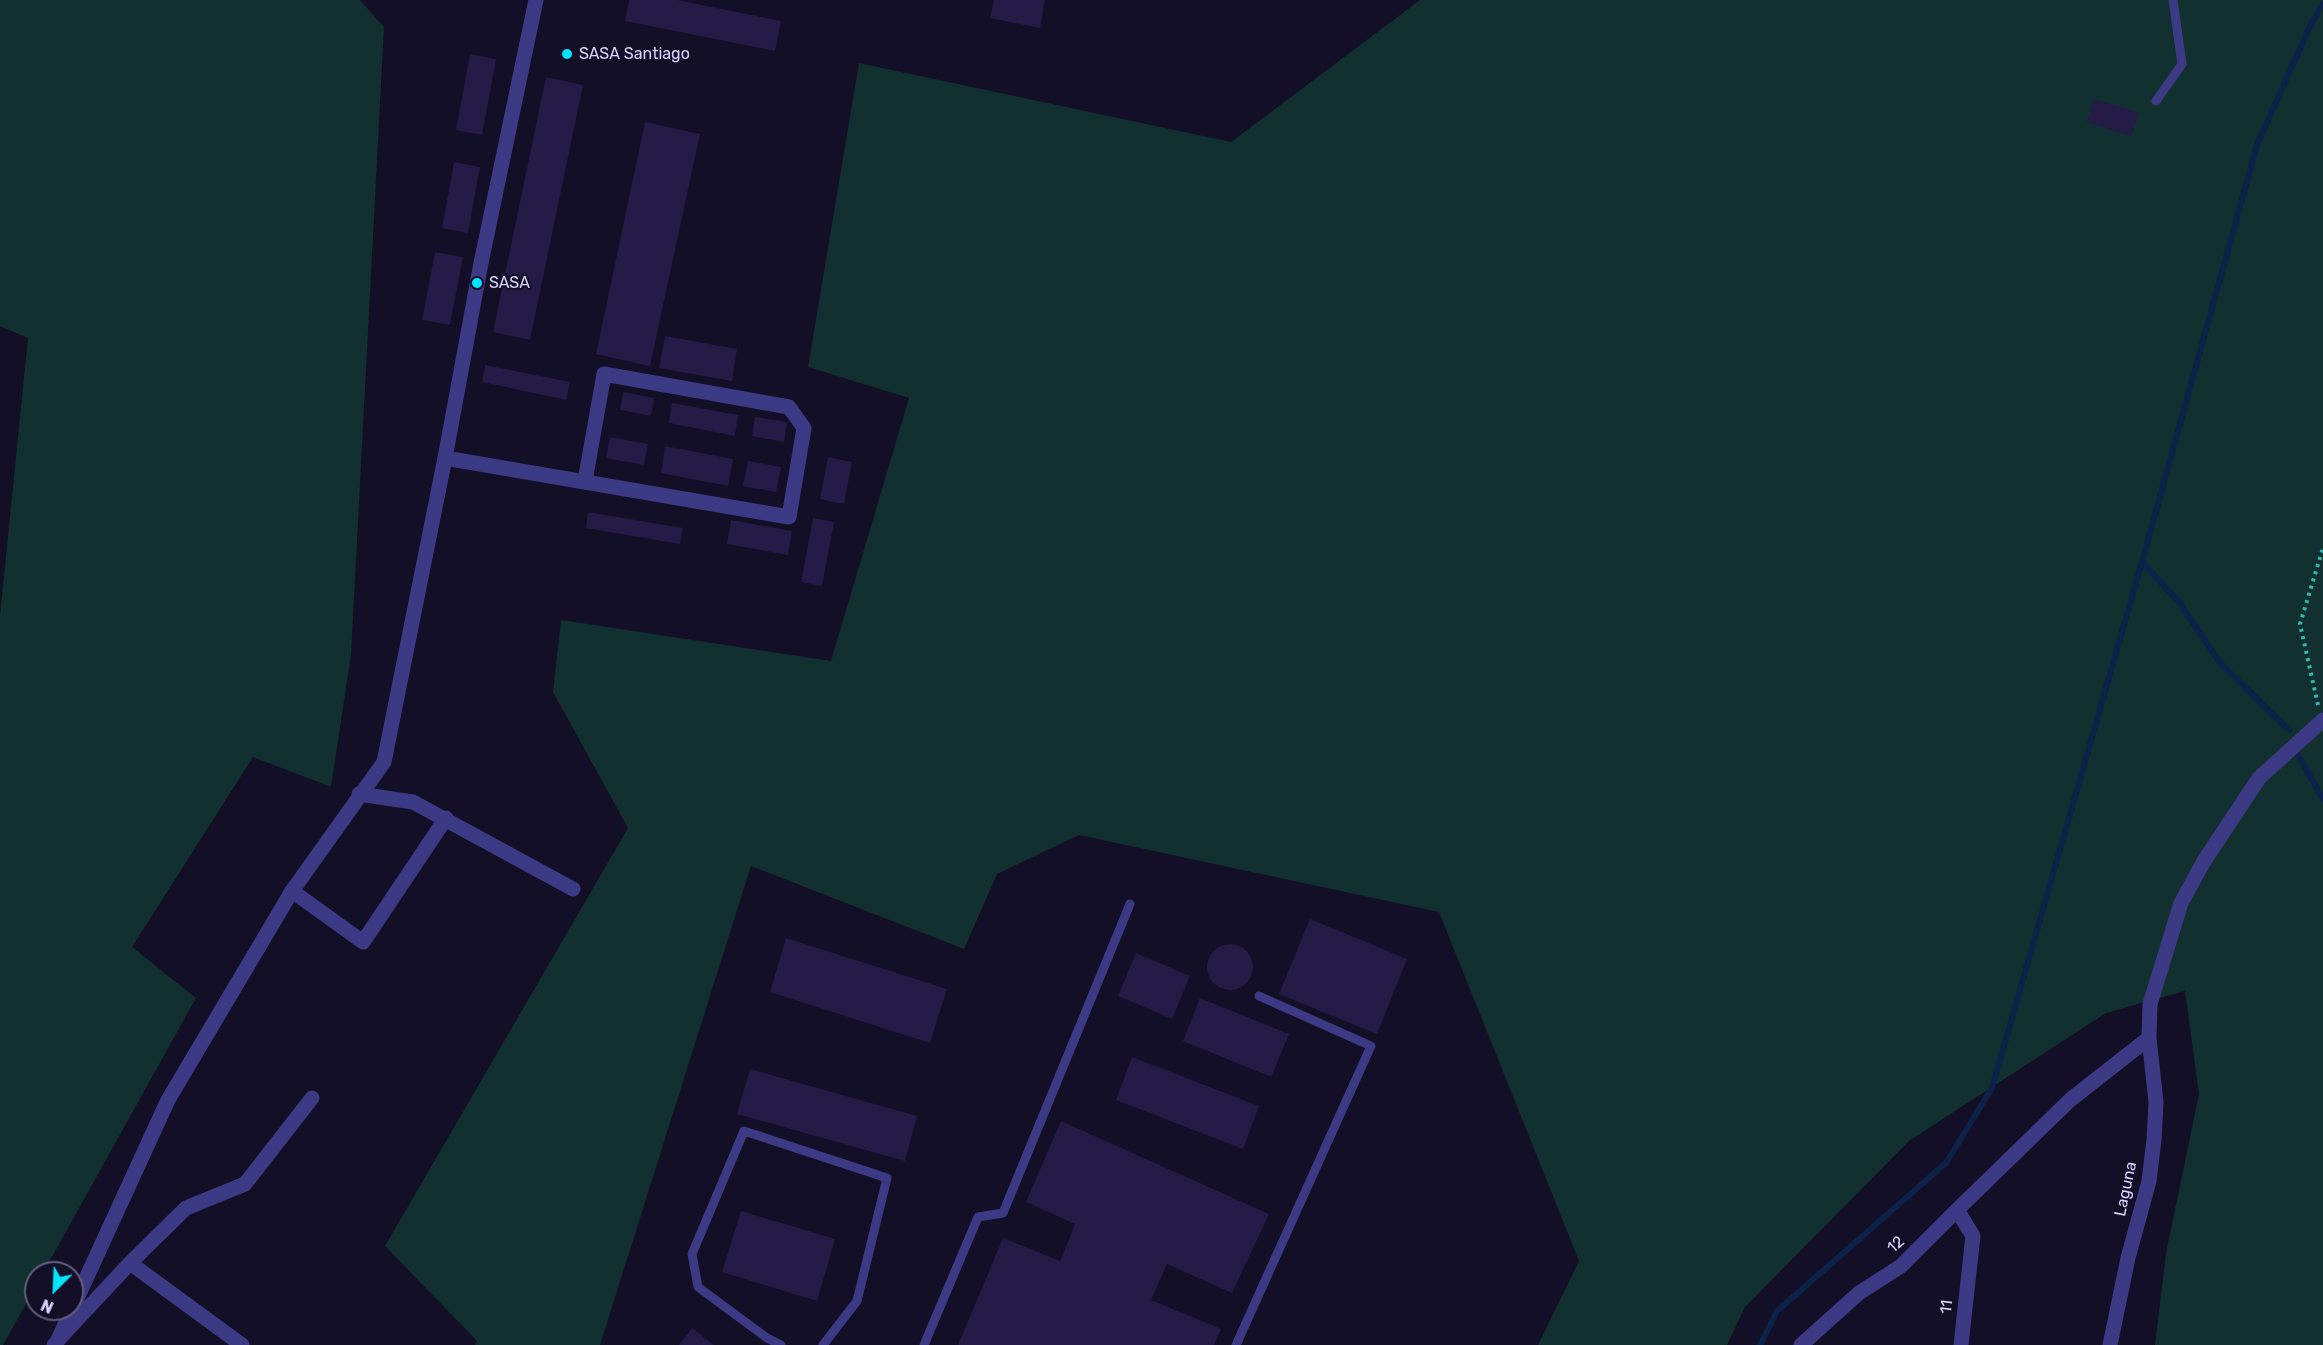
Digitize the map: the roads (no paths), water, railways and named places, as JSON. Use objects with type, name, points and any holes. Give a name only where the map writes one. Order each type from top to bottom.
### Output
[{"type":"street","points":[[56,1343],[168,1100],[292,891],[384,762],[445,458],[481,263],[536,0]]},
{"type":"street","points":[[445,458],[789,517],[804,428],[789,407],[604,374],[585,481]]},
{"type":"street","name":"Laguna","points":[[2110,1345],[2128,1258],[2149,1180],[2156,1102],[2149,1038],[2150,1004],[2181,903],[2204,861],[2259,778],[2322,720]]},
{"type":"street","points":[[359,794],[414,802],[573,889]]},
{"type":"street","points":[[292,891],[363,942],[446,818]]},
{"type":"street","name":"12","points":[[1801,1345],[1859,1293],[1901,1266],[2070,1100],[2149,1038]]},
{"type":"street","points":[[56,1343],[130,1263],[186,1208],[245,1184],[312,1098]]},
{"type":"street","name":"11","points":[[1957,1210],[1973,1236],[1961,1345]]},
{"type":"street","points":[[130,1263],[242,1345]]},
{"type":"lane","points":[[2156,101],[2182,64],[2173,0]]},
{"type":"lane","points":[[924,1345],[978,1217],[1003,1213],[1130,904]]},
{"type":"lane","points":[[1236,1345],[1371,1046],[1259,996]]},
{"type":"lane","points":[[781,1345],[767,1338],[698,1287],[693,1254],[744,1131],[887,1178],[856,1301],[823,1345]]},
{"type":"waterway","points":[[1760,1345],[1777,1311],[1946,1163],[1992,1088],[2142,562],[2257,145],[2311,24],[2323,4]]},
{"type":"waterway","points":[[2142,562],[2179,602],[2220,663],[2289,730]]},
{"type":"waterway","points":[[2295,750],[2323,799]]},
{"type":"place","name":"SASA Santiago","points":[[567,54]]},
{"type":"place","name":"SASA","points":[[477,283]]}]
